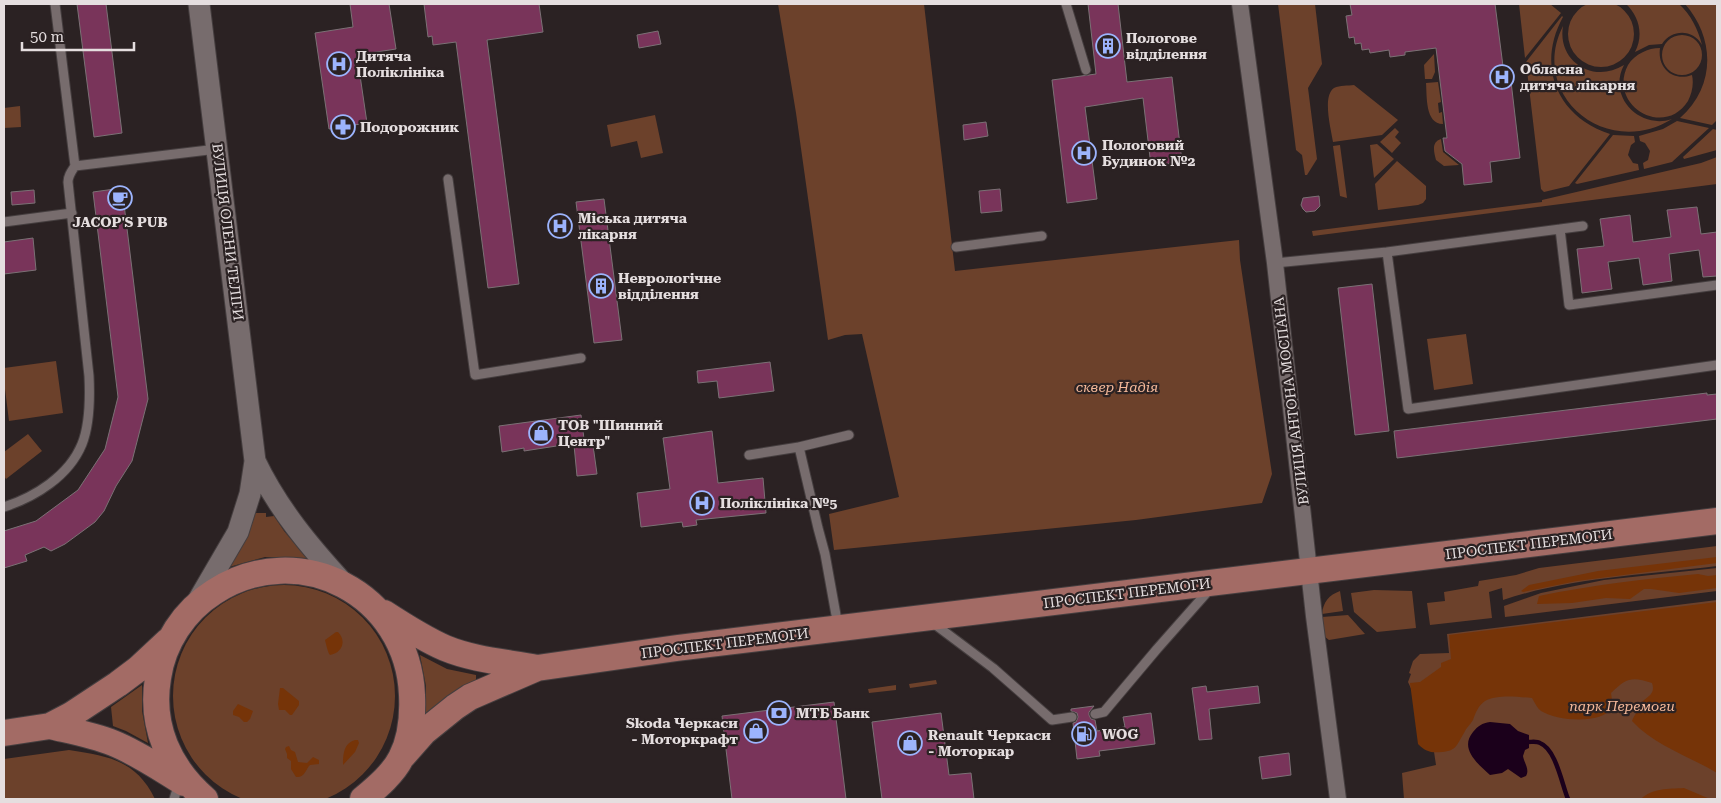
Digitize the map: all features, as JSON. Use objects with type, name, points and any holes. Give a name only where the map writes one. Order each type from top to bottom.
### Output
[{"type":"main road","name":"ПРОСПЕКТ ПЕРЕМОГИ","points":[[368,796],[424,732],[455,707],[470,698],[537,668],[677,648],[1717,521]]},
{"type":"main road","points":[[188,792],[181,775],[171,760],[157,717],[156,689],[164,654],[182,622],[207,596],[239,578],[275,570],[293,570],[329,578],[361,596],[387,621],[404,653],[409,671],[413,706],[412,724],[401,758]]},
{"type":"main road","name":"ПРОСПЕКТ ПЕРЕМОГИ","points":[[375,608],[422,637],[446,648],[480,658],[537,668]]},
{"type":"main road","points":[[4,733],[50,726],[86,706],[138,669],[172,637]]},
{"type":"main road","points":[[50,726],[86,734],[114,743],[151,763],[188,792]]},
{"type":"street","name":"ВУЛИЦЯ ОЛЕНИ ТЕЛІГИ","points":[[194,608],[238,532],[248,501],[255,461],[199,4]]},
{"type":"street","name":"ВУЛИЦЯ АНТОНА МОСПАНА","points":[[1240,4],[1275,263],[1338,799]]},
{"type":"street","name":"ВУЛИЦЯ ОЛЕНИ ТЕЛІГИ","points":[[255,461],[271,493],[290,521],[346,586]]},
{"type":"lane","points":[[4,507],[26,499],[48,486],[74,458],[83,439],[89,404],[89,376],[68,177],[75,166],[55,4]]},
{"type":"lane","points":[[1066,4],[1086,70]]},
{"type":"lane","points":[[75,166],[217,149]]},
{"type":"lane","points":[[448,179],[476,374],[581,358]]},
{"type":"lane","points":[[4,222],[72,213]]},
{"type":"lane","points":[[1275,263],[1387,252],[1584,226]]},
{"type":"lane","points":[[1560,229],[1569,305],[1717,285]]},
{"type":"lane","points":[[956,247],[1042,236]]},
{"type":"lane","points":[[1387,252],[1408,409],[1717,365]]},
{"type":"lane","points":[[749,455],[799,447],[849,435]]},
{"type":"lane","points":[[799,447],[825,554],[839,628]]},
{"type":"lane","points":[[1095,714],[1104,712],[1216,582]]},
{"type":"lane","points":[[927,618],[993,668],[1052,720],[1072,717]]},
{"type":"green space","points":[[1594,1],[1608,1],[1620,6],[1629,15],[1634,27],[1632,47],[1625,58],[1608,67],[1594,67],[1582,62],[1573,53],[1568,41],[1568,27],[1573,15],[1582,6]]},
{"type":"green space","name":"сквер Надія","points":[[778,4],[924,4],[955,271],[1239,240],[1240,260],[1272,474],[1262,503],[1136,520],[834,550],[829,514],[899,497],[862,334],[845,335],[828,340],[796,113]]},
{"type":"green space","points":[[1278,4],[1315,4],[1322,64],[1308,88],[1317,159],[1307,175],[1305,175],[1302,155],[1296,150]]},
{"type":"green space","points":[[1519,4],[1550,4],[1561,13],[1525,58]]},
{"type":"green space","points":[[1626,4],[1679,4],[1694,23],[1702,45],[1693,36],[1682,33],[1671,36],[1662,44],[1649,45],[1635,52],[1640,33],[1639,26],[1634,14]]},
{"type":"green space","points":[[1685,4],[1717,4],[1717,120],[1712,125],[1680,118],[1692,105],[1700,91],[1705,77],[1707,62],[1702,32],[1695,17]]},
{"type":"green space","points":[[1562,16],[1551,54],[1556,88],[1576,115],[1592,126],[1610,134],[1569,186],[1544,192],[1541,189],[1526,62]]},
{"type":"green space","points":[[1563,26],[1563,39],[1566,50],[1580,66],[1590,71],[1601,72],[1613,70],[1624,65],[1620,77],[1620,88],[1623,99],[1630,108],[1638,115],[1649,120],[1672,119],[1647,130],[1622,131],[1599,126],[1580,114],[1565,97],[1556,75],[1555,51]]},
{"type":"green space","points":[[1682,35],[1696,41],[1702,55],[1696,69],[1682,75],[1668,69],[1662,55],[1668,41]]},
{"type":"green space","points":[[1660,48],[1661,62],[1668,72],[1679,77],[1692,75],[1692,88],[1688,101],[1678,112],[1666,117],[1653,117],[1641,112],[1631,104],[1625,93],[1624,80],[1628,65],[1634,58],[1646,50]]},
{"type":"green space","points":[[1434,54],[1435,72],[1432,79],[1425,79],[1424,65]]},
{"type":"green space","points":[[1438,82],[1441,102],[1438,103],[1439,113],[1442,112],[1443,124],[1437,123],[1433,119],[1427,102],[1426,83]]},
{"type":"green space","points":[[1354,85],[1398,120],[1382,135],[1333,142],[1328,113],[1330,92],[1336,87]]},
{"type":"green space","points":[[20,106],[21,127],[4,128],[4,108]]},
{"type":"green space","points":[[655,115],[663,153],[641,158],[637,141],[611,147],[607,125]]},
{"type":"green space","points":[[1677,121],[1709,128],[1672,162],[1644,169],[1643,163],[1648,160],[1650,151],[1645,143],[1640,141],[1639,136],[1663,129]]},
{"type":"green space","points":[[1395,128],[1399,132],[1395,137],[1401,143],[1392,153],[1380,142]]},
{"type":"green space","points":[[1713,129],[1717,130],[1717,150],[1684,159],[1683,157]]},
{"type":"green space","points":[[1613,135],[1634,136],[1635,142],[1631,145],[1628,155],[1633,163],[1638,164],[1639,170],[1575,183]]},
{"type":"green space","points":[[1441,139],[1443,152],[1459,165],[1444,166],[1436,160],[1434,145]]},
{"type":"green space","points":[[1377,144],[1394,159],[1374,178],[1370,145]]},
{"type":"green space","points":[[1340,145],[1347,198],[1340,196],[1333,146]]},
{"type":"green space","points":[[1717,157],[1717,184],[1313,236],[1312,231],[1542,202],[1542,200],[1701,163]]},
{"type":"green space","points":[[1397,161],[1426,186],[1426,199],[1418,205],[1378,210],[1375,184]]},
{"type":"green space","points":[[1466,334],[1473,384],[1434,390],[1427,339]]},
{"type":"green space","points":[[56,361],[63,413],[9,421],[4,368]]},
{"type":"green space","points":[[28,434],[42,451],[6,479],[4,476],[4,452]]},
{"type":"green space","points":[[255,513],[266,513],[266,517],[274,516],[307,558],[265,557],[229,567],[249,529]]},
{"type":"green space","points":[[1717,546],[1717,566],[1556,586],[1503,600],[1502,588],[1489,592],[1492,618],[1430,625],[1427,603],[1445,601],[1444,592],[1478,586],[1479,581],[1516,575],[1539,568]]},
{"type":"green space","points":[[1717,568],[1717,591],[1505,617],[1504,606],[1541,593],[1604,580]]},
{"type":"green space","points":[[273,585],[295,585],[327,593],[363,617],[387,653],[393,674],[395,696],[393,718],[387,739],[363,775],[327,799],[295,807],[273,807],[241,799],[213,782],[198,767],[181,739],[173,707],[173,685],[181,653],[198,625],[213,610],[241,593]]},
{"type":"green space","points":[[1374,590],[1412,591],[1416,628],[1377,632],[1354,612],[1351,593]]},
{"type":"green space","points":[[1340,591],[1343,611],[1322,614],[1327,600]]},
{"type":"green space","name":"парк Перемоги","points":[[1717,600],[1717,799],[1404,799],[1402,773],[1436,765],[1431,732],[1408,682],[1411,674],[1409,673],[1413,661],[1420,654],[1449,653],[1447,634]]},
{"type":"green space","points":[[1348,615],[1365,634],[1329,640],[1325,637],[1322,617]]},
{"type":"green space","points":[[420,655],[447,669],[476,675],[476,682],[447,697],[426,713],[426,686]]},
{"type":"green space","points":[[936,680],[937,684],[910,688],[909,684]]},
{"type":"green space","points":[[142,685],[142,711],[148,743],[113,726],[111,707]]},
{"type":"green space","points":[[896,685],[896,690],[869,693],[868,689]]},
{"type":"green space","points":[[69,750],[120,762],[139,776],[155,799],[4,799],[4,759]]},
{"type":"shaded area","points":[[1717,557],[1717,563],[1577,581],[1521,591],[1529,585],[1598,571]]},
{"type":"shaded area","points":[[1698,574],[1717,575],[1717,588],[1679,593],[1644,589],[1630,599],[1606,598],[1572,603],[1537,604],[1539,596],[1559,592]]},
{"type":"shaded area","points":[[1717,602],[1717,773],[1662,744],[1641,730],[1632,721],[1640,704],[1653,690],[1652,683],[1634,679],[1625,681],[1611,693],[1613,707],[1599,717],[1579,720],[1568,719],[1541,711],[1532,698],[1496,697],[1485,701],[1481,705],[1458,744],[1451,750],[1432,752],[1418,744],[1410,683],[1420,682],[1441,667],[1441,663],[1451,659],[1449,635]]},
{"type":"shaded area","points":[[336,632],[341,635],[343,643],[338,652],[330,655],[325,640]]},
{"type":"shaded area","points":[[280,688],[283,688],[299,701],[299,705],[292,715],[285,710],[279,710]]},
{"type":"shaded area","points":[[238,704],[253,711],[247,722],[233,715],[233,711]]},
{"type":"shaded area","points":[[1490,722],[1510,724],[1518,731],[1529,735],[1529,748],[1525,750],[1523,756],[1527,768],[1526,776],[1521,778],[1508,769],[1502,773],[1490,775],[1472,756],[1468,744],[1469,738],[1478,726]]},
{"type":"shaded area","points":[[358,740],[359,743],[355,752],[343,765],[346,746]]},
{"type":"shaded area","points":[[289,746],[295,752],[298,762],[307,763],[313,757],[319,760],[319,764],[310,765],[303,775],[296,777],[291,769],[291,761],[287,758],[286,747]]},
{"type":"shaded area","points":[[1684,788],[1710,799],[1641,799],[1655,791]]},
{"type":"building","points":[[77,4],[106,4],[122,133],[94,137]]},
{"type":"building","points":[[350,4],[389,4],[396,49],[357,55],[367,123],[329,129],[315,33],[353,27]]},
{"type":"building","points":[[424,4],[539,4],[543,32],[487,40],[519,284],[488,288],[456,42],[433,45],[432,36],[428,37]]},
{"type":"building","points":[[1088,4],[1118,4],[1127,82],[1172,77],[1182,162],[1151,166],[1143,98],[1085,107],[1097,199],[1067,203],[1052,80],[1096,74]]},
{"type":"building","points":[[1350,4],[1495,4],[1504,74],[1510,73],[1520,158],[1490,162],[1492,182],[1464,185],[1462,164],[1445,151],[1443,138],[1447,138],[1436,48],[1405,52],[1405,55],[1390,57],[1389,50],[1370,53],[1369,49],[1362,50],[1361,43],[1355,44],[1354,37],[1349,38],[1346,16],[1352,15]]},
{"type":"building","points":[[658,31],[661,44],[639,48],[637,35]]},
{"type":"building","points":[[986,122],[988,136],[964,140],[963,125]]},
{"type":"building","points":[[122,188],[148,399],[132,461],[116,486],[104,511],[95,522],[65,544],[51,551],[44,547],[25,555],[27,561],[4,568],[4,531],[36,521],[78,490],[105,449],[118,397],[93,192]]},
{"type":"building","points":[[1000,189],[1002,211],[981,213],[979,191]]},
{"type":"building","points":[[34,190],[35,203],[12,205],[11,192]]},
{"type":"building","points":[[1319,196],[1320,206],[1315,211],[1306,212],[1303,209],[1301,205],[1303,198]]},
{"type":"building","name":"Неврологічне відділення","points":[[604,199],[622,340],[594,343],[576,202]]},
{"type":"building","points":[[1697,207],[1701,234],[1717,232],[1717,276],[1703,277],[1699,250],[1669,254],[1672,281],[1643,285],[1639,258],[1608,262],[1612,289],[1582,293],[1577,249],[1604,246],[1600,219],[1630,215],[1633,242],[1671,237],[1667,210]]},
{"type":"building","points":[[33,238],[36,270],[4,274],[4,242]]},
{"type":"building","points":[[1372,284],[1389,431],[1355,435],[1338,288]]},
{"type":"building","points":[[770,362],[774,391],[719,398],[717,381],[698,383],[697,371]]},
{"type":"building","points":[[1707,393],[1707,395],[1717,394],[1717,419],[1397,458],[1394,431]]},
{"type":"building","name":"ТОВ \"Шинний Центр\"","points":[[581,415],[584,439],[592,438],[597,474],[577,476],[574,445],[524,451],[524,448],[502,452],[499,426]]},
{"type":"building","name":"Поліклініка №5","points":[[712,431],[718,483],[763,478],[766,513],[696,520],[697,525],[683,527],[682,522],[641,527],[637,493],[670,489],[663,438]]},
{"type":"building","points":[[1206,686],[1207,692],[1258,686],[1260,703],[1209,709],[1212,739],[1199,740],[1192,688]]},
{"type":"building","points":[[834,702],[846,799],[732,799],[722,716]]},
{"type":"building","points":[[1094,706],[1089,715],[1091,719],[1095,720],[1097,731],[1125,727],[1123,717],[1151,713],[1155,744],[1099,751],[1100,756],[1077,759],[1073,723],[1076,722],[1078,717],[1077,713],[1071,711],[1071,709]]},
{"type":"building","points":[[941,713],[949,775],[971,773],[974,799],[882,799],[872,722]]},
{"type":"building","points":[[1289,753],[1291,775],[1262,779],[1259,757]]},
{"type":"waterway","points":[[1528,742],[1539,742],[1550,752],[1558,768],[1568,799]]},
{"type":"place","name":"Пологове відділення","points":[[1108,46]]},
{"type":"place","name":"Дитяча Поліклініка","points":[[339,64]]},
{"type":"place","name":"Обласна дитяча лікарня","points":[[1502,77]]},
{"type":"place","name":"Подорожник","points":[[343,127]]},
{"type":"place","name":"Пологовий Будинок №2","points":[[1084,153]]},
{"type":"place","name":"JACOP'S PUB","points":[[120,198]]},
{"type":"place","name":"Міська дитяча лікарня","points":[[560,226]]},
{"type":"place","name":"Неврологічне відділення","points":[[601,286]]},
{"type":"place","name":"ТОВ \"Шинний Центр\"","points":[[541,433]]},
{"type":"place","name":"Поліклініка №5","points":[[702,503]]},
{"type":"place","name":"МТБ Банк","points":[[779,713]]},
{"type":"place","name":"Skoda Черкаси - Моторкрафт","points":[[756,731]]},
{"type":"place","name":"WOG","points":[[1084,734]]},
{"type":"place","name":"Renault Черкаси - Моторкар","points":[[910,743]]}]
